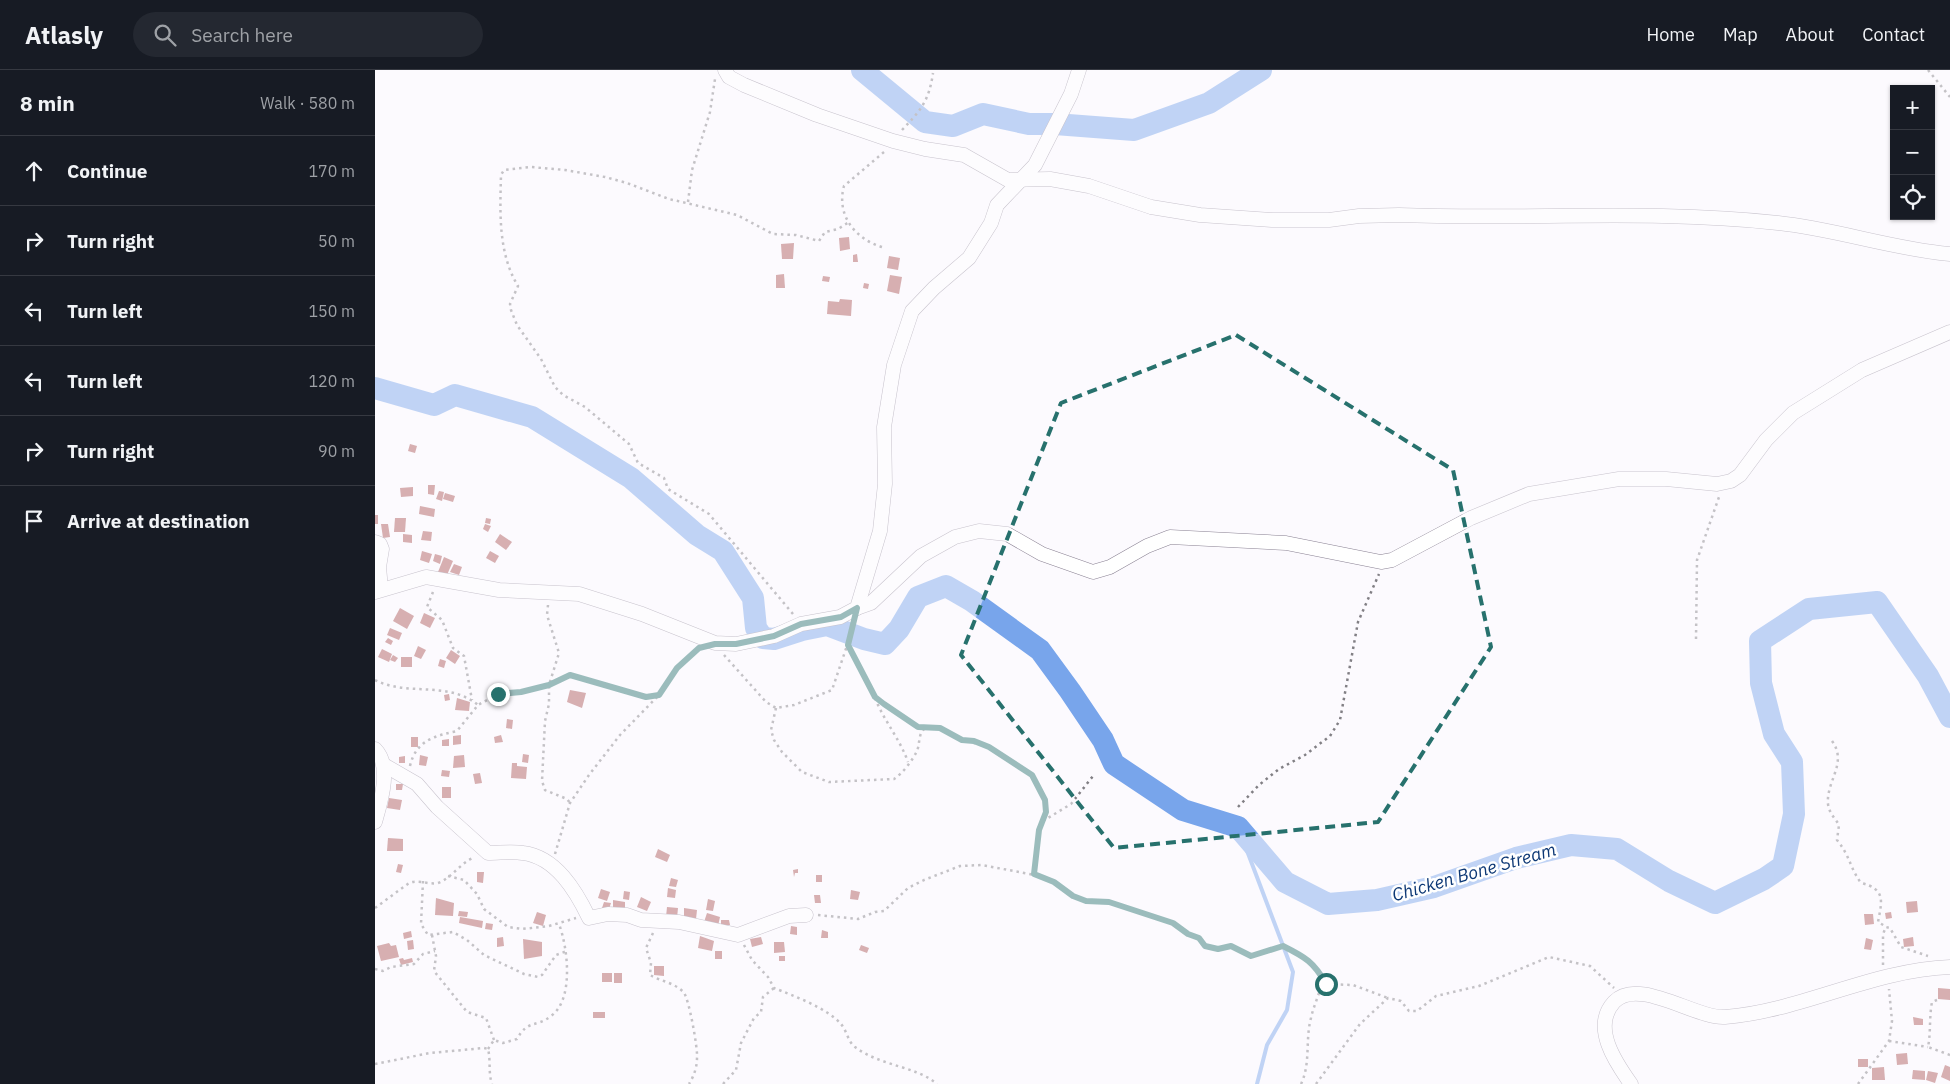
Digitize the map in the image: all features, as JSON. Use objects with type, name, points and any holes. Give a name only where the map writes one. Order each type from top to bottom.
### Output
[{"type":"street","points":[[725,70],[729,76],[744,85],[817,115],[893,141],[925,149],[964,155],[1007,180],[1050,179],[1089,186],[1151,207],[1200,216],[1272,220],[1329,220],[1359,216],[1399,215],[1717,219],[1780,223],[1914,251],[1950,254]]},
{"type":"street","points":[[857,608],[880,531],[885,484],[884,427],[894,365],[912,312],[933,288],[969,258],[991,223],[997,205],[1035,165],[1071,94],[1079,70]]},
{"type":"street","points":[[375,542],[380,544],[382,549],[378,591],[427,577],[499,590],[550,594],[563,592],[598,598],[715,644],[736,644],[774,636],[801,624],[841,617],[871,603],[921,556],[955,537],[979,531],[1007,534],[1042,554],[1093,572],[1110,567],[1147,546],[1170,537],[1286,543],[1328,550],[1369,561],[1392,560],[1471,518],[1529,494],[1619,479],[1667,479],[1724,484],[1740,475],[1766,440],[1793,413],[1862,370],[1950,332]]},
{"type":"street","points":[[375,749],[384,765],[417,784],[437,807],[488,852],[524,853],[553,865],[577,896],[589,918],[609,914],[627,915],[641,920],[679,922],[738,935],[789,916],[806,915]]},
{"type":"street","points":[[375,822],[379,781],[384,765]]},
{"type":"street","points":[[1631,1084],[1611,1053],[1606,1029],[1609,1009],[1614,1001],[1623,996],[1654,996],[1707,1016],[1727,1016],[1765,1009],[1890,976],[1950,967]]},
{"type":"path","points":[[688,202],[692,170],[710,112],[709,103],[717,70]]},
{"type":"path","points":[[1928,70],[1950,97]]},
{"type":"path","points":[[882,247],[855,234],[843,203],[844,186],[887,150],[923,107],[931,90],[933,73]]},
{"type":"path","points":[[801,624],[709,514],[668,489],[664,478],[638,463],[629,444],[585,407],[563,395],[555,387],[541,360],[517,325],[511,310],[511,304],[518,286],[506,262],[499,218],[501,175],[504,170],[531,167],[581,173],[627,183],[669,199],[737,214],[773,234],[797,235],[819,241],[825,232],[838,229],[849,222]]},
{"type":"path","points":[[1696,639],[1697,560],[1724,484]]},
{"type":"path","points":[[1238,807],[1259,785],[1279,769],[1305,755],[1330,736],[1340,720],[1358,622],[1379,574],[1392,560]]},
{"type":"path","points":[[448,580],[439,582],[433,587],[432,598],[427,607],[443,620],[453,648],[464,656],[472,700]]},
{"type":"path","points":[[550,594],[547,615],[559,653],[549,685],[542,781],[545,790],[567,799],[570,803]]},
{"type":"path","points":[[553,865],[561,827],[570,803],[620,734],[659,695],[688,656],[699,648],[715,644],[766,702],[775,708],[794,705],[832,690],[848,645],[857,608]]},
{"type":"path","points":[[848,645],[875,697],[881,713],[899,741],[908,762]]},
{"type":"path","points":[[407,779],[413,755],[431,737],[457,731],[478,704],[498,694],[521,692],[549,685],[570,675],[646,697],[659,695]]},
{"type":"path","points":[[375,680],[399,688],[439,689],[455,692],[478,704]]},
{"type":"path","points":[[875,697],[918,727],[940,728],[962,740],[974,741],[989,747],[1032,775],[1045,800],[1046,812],[1042,822],[1034,874]]},
{"type":"path","points":[[775,708],[771,730],[778,746],[802,772],[821,781],[888,781],[902,774],[908,762],[917,751],[921,732],[925,728]]},
{"type":"path","points":[[1832,740],[1837,748],[1838,767],[1829,792],[1828,805],[1831,815],[1839,824],[1837,840],[1849,855],[1854,873],[1861,883],[1870,885],[1879,892],[1882,900],[1878,922],[1890,928],[1901,947],[1937,958]]},
{"type":"path","points":[[1042,822],[1071,804],[1093,776]]},
{"type":"path","points":[[375,908],[409,883],[423,881],[437,883],[464,862],[488,852]]},
{"type":"path","points":[[806,915],[858,919],[875,912],[884,911],[909,888],[924,880],[960,866],[982,865],[1025,875],[1034,874],[1054,882],[1073,896],[1086,901],[1109,902],[1173,923],[1188,934],[1199,938],[1205,946],[1218,949],[1231,946],[1251,956],[1283,946],[1309,959],[1321,973],[1326,984],[1353,985],[1387,998],[1401,1001],[1409,1010],[1417,1011],[1436,996],[1479,986],[1549,958],[1590,966],[1623,996]]},
{"type":"path","points":[[448,876],[464,880],[477,894],[484,909],[508,927],[523,929],[559,924],[578,917],[589,918]]},
{"type":"path","points":[[423,881],[421,924],[428,934],[453,932],[484,954],[533,976],[542,975],[556,954],[567,952]]},
{"type":"path","points":[[659,922],[646,948],[651,963],[649,975],[675,986],[685,994],[697,1049],[696,1068],[689,1084]]},
{"type":"path","points":[[493,1040],[512,1043],[517,1040],[525,1027],[548,1018],[561,1007],[565,989],[567,952],[559,924]]},
{"type":"path","points":[[1858,1084],[1889,1042],[1892,1021],[1889,990],[1890,976],[1882,964],[1883,934],[1886,927]]},
{"type":"path","points":[[432,935],[435,951],[434,971],[439,979],[467,1012],[486,1018],[493,1040],[488,1049],[489,1076],[492,1084]]},
{"type":"path","points":[[738,935],[752,960],[769,977],[774,988],[806,1001],[840,1023],[853,1046],[884,1063],[931,1078],[937,1084]]},
{"type":"path","points":[[375,969],[383,972],[391,967],[414,964],[423,954],[435,951]]},
{"type":"path","points":[[1301,1084],[1307,1066],[1310,1018],[1321,988],[1321,973]]},
{"type":"path","points":[[723,1084],[736,1070],[741,1044],[754,1018],[761,1012],[763,997],[774,988]]},
{"type":"path","points":[[1316,1084],[1360,1024],[1387,998]]},
{"type":"path","points":[[1928,1047],[1930,1037],[1928,1019],[1932,1002],[1937,1000]]},
{"type":"path","points":[[1889,1042],[1928,1047],[1950,1055]]},
{"type":"path","points":[[375,1064],[430,1053],[488,1049]]},
{"type":"highlighted area","points":[[1236,335],[1453,470],[1491,647],[1378,822],[1114,848],[961,655],[1061,403]]},
{"type":"building","points":[[849,237],[850,249],[840,251],[839,238]]},
{"type":"building","points":[[794,243],[793,259],[782,259],[781,244]]},
{"type":"building","points":[[857,254],[858,262],[853,262],[853,255]]},
{"type":"building","points":[[889,256],[900,258],[898,270],[887,268]]},
{"type":"building","points":[[784,274],[785,288],[776,288],[776,275]]},
{"type":"building","points":[[890,275],[902,277],[899,294],[887,291]]},
{"type":"building","points":[[823,276],[830,277],[829,282],[822,281]]},
{"type":"building","points":[[864,283],[869,284],[868,289],[863,288]]},
{"type":"building","points":[[840,299],[852,300],[851,316],[827,314],[828,301],[839,302]]},
{"type":"building","points":[[410,444],[417,446],[415,453],[408,451]]},
{"type":"building","points":[[428,485],[435,485],[434,495],[428,494]]},
{"type":"building","points":[[413,487],[413,496],[401,497],[400,488]]},
{"type":"building","points":[[439,491],[444,492],[442,501],[436,499]]},
{"type":"building","points":[[445,493],[455,496],[453,502],[443,499]]},
{"type":"building","points":[[420,506],[435,509],[434,517],[419,514]]},
{"type":"building","points":[[375,515],[378,515],[378,524],[375,524]]},
{"type":"building","points":[[395,518],[406,518],[405,532],[394,532]]},
{"type":"building","points":[[486,518],[491,519],[490,524],[485,523]]},
{"type":"building","points":[[381,524],[388,524],[390,537],[383,538]]},
{"type":"building","points":[[485,524],[491,526],[488,532],[483,529]]},
{"type":"building","points":[[423,531],[432,532],[431,541],[421,540]]},
{"type":"building","points":[[403,534],[412,535],[412,543],[403,542]]},
{"type":"building","points":[[500,534],[512,542],[506,550],[495,542]]},
{"type":"building","points":[[422,551],[432,554],[429,563],[420,560]]},
{"type":"building","points":[[490,551],[499,556],[495,563],[486,558]]},
{"type":"building","points":[[435,554],[442,556],[440,564],[433,561]]},
{"type":"building","points":[[444,557],[453,561],[447,575],[438,572]]},
{"type":"building","points":[[454,564],[462,567],[459,575],[450,572]]},
{"type":"building","points":[[400,608],[414,616],[407,629],[393,621]]},
{"type":"building","points":[[424,613],[435,618],[430,628],[420,623]]},
{"type":"building","points":[[390,628],[402,633],[399,640],[387,635]]},
{"type":"building","points":[[388,638],[393,641],[391,645],[385,642]]},
{"type":"building","points":[[418,646],[426,650],[421,659],[414,656]]},
{"type":"building","points":[[382,649],[392,654],[389,662],[378,657]]},
{"type":"building","points":[[451,650],[460,656],[455,664],[446,658]]},
{"type":"building","points":[[393,655],[398,658],[395,662],[390,660]]},
{"type":"building","points":[[401,657],[412,657],[412,667],[401,667]]},
{"type":"building","points":[[440,659],[446,661],[444,668],[438,666]]},
{"type":"building","points":[[570,690],[586,693],[582,708],[567,702]]},
{"type":"building","points":[[449,694],[450,700],[445,701],[444,695]]},
{"type":"building","points":[[457,698],[470,702],[469,711],[455,710]]},
{"type":"building","points":[[507,719],[513,720],[512,729],[506,728]]},
{"type":"building","points":[[461,735],[461,744],[453,745],[453,736]]},
{"type":"building","points":[[501,735],[503,742],[495,743],[494,737]]},
{"type":"building","points":[[411,737],[418,737],[418,747],[411,747]]},
{"type":"building","points":[[449,739],[449,746],[442,746],[442,740]]},
{"type":"building","points":[[523,754],[529,755],[528,763],[522,762]]},
{"type":"building","points":[[420,755],[428,757],[426,766],[419,765]]},
{"type":"building","points":[[464,755],[465,767],[453,768],[454,756]]},
{"type":"building","points":[[405,756],[405,763],[399,763],[399,757]]},
{"type":"building","points":[[512,763],[517,763],[517,766],[527,767],[526,779],[511,778]]},
{"type":"building","points":[[442,770],[450,771],[449,777],[441,776]]},
{"type":"building","points":[[480,773],[482,783],[475,784],[473,774]]},
{"type":"building","points":[[396,784],[403,784],[402,790],[396,790]]},
{"type":"building","points":[[442,787],[451,787],[451,798],[442,798]]},
{"type":"building","points":[[389,798],[402,800],[400,810],[387,808]]},
{"type":"building","points":[[388,838],[403,839],[403,851],[387,851]]},
{"type":"building","points":[[658,849],[670,855],[667,862],[655,857]]},
{"type":"building","points":[[398,864],[403,865],[401,873],[396,872]]},
{"type":"building","points":[[798,869],[798,873],[795,873],[794,877],[793,870]]},
{"type":"building","points":[[477,872],[484,872],[483,883],[477,882]]},
{"type":"building","points":[[816,875],[822,875],[822,882],[816,882]]},
{"type":"building","points":[[671,878],[678,880],[676,887],[669,886]]},
{"type":"building","points":[[668,888],[676,890],[675,898],[667,897]]},
{"type":"building","points":[[601,889],[610,892],[607,901],[598,898]]},
{"type":"building","points":[[851,890],[860,892],[858,900],[850,899]]},
{"type":"building","points":[[624,891],[630,892],[629,900],[623,899]]},
{"type":"building","points":[[814,895],[820,895],[821,903],[815,903]]},
{"type":"building","points":[[641,897],[651,902],[647,911],[637,907]]},
{"type":"building","points":[[436,898],[454,903],[453,916],[435,915]]},
{"type":"building","points":[[708,899],[715,901],[713,911],[706,910]]},
{"type":"building","points":[[613,900],[625,902],[625,911],[613,911]]},
{"type":"building","points":[[1917,901],[1918,912],[1907,913],[1906,902]]},
{"type":"building","points":[[604,902],[611,903],[609,909],[602,908]]},
{"type":"building","points":[[667,907],[678,908],[677,918],[666,917]]},
{"type":"building","points":[[684,908],[697,910],[696,919],[684,919]]},
{"type":"building","points":[[459,911],[468,912],[467,917],[458,916]]},
{"type":"building","points":[[537,912],[546,915],[543,926],[533,923]]},
{"type":"building","points":[[1891,912],[1892,918],[1886,919],[1885,913]]},
{"type":"building","points":[[707,913],[720,917],[718,926],[704,922]]},
{"type":"building","points":[[1864,914],[1873,914],[1874,924],[1865,925]]},
{"type":"building","points":[[460,917],[483,921],[482,928],[459,923]]},
{"type":"building","points":[[721,920],[729,920],[730,925],[721,926]]},
{"type":"building","points":[[486,923],[493,924],[492,930],[485,929]]},
{"type":"building","points":[[791,926],[797,927],[797,935],[790,934]]},
{"type":"building","points":[[822,930],[828,932],[828,938],[821,938]]},
{"type":"building","points":[[411,931],[412,937],[404,939],[403,933]]},
{"type":"building","points":[[700,936],[714,941],[712,951],[698,948]]},
{"type":"building","points":[[503,937],[504,946],[497,947],[497,938]]},
{"type":"building","points":[[761,937],[763,944],[752,947],[750,939]]},
{"type":"building","points":[[1913,937],[1914,946],[1904,947],[1903,939]]},
{"type":"building","points":[[1866,938],[1873,940],[1871,950],[1864,949]]},
{"type":"building","points":[[523,939],[542,942],[542,956],[524,959]]},
{"type":"building","points":[[413,940],[414,949],[408,950],[407,941]]},
{"type":"building","points":[[774,942],[784,942],[785,952],[774,953]]},
{"type":"building","points":[[389,943],[391,946],[396,945],[399,957],[381,961],[377,946]]},
{"type":"building","points":[[861,945],[869,948],[867,953],[859,950]]},
{"type":"building","points":[[715,951],[722,951],[722,959],[715,959]]},
{"type":"building","points":[[779,956],[785,956],[785,961],[779,961]]},
{"type":"building","points":[[403,958],[404,960],[412,958],[413,962],[401,965],[399,959]]},
{"type":"building","points":[[654,966],[664,966],[664,976],[654,975]]},
{"type":"building","points":[[602,973],[612,973],[612,982],[602,982]]},
{"type":"building","points":[[614,973],[622,973],[622,983],[614,983]]},
{"type":"building","points":[[1938,988],[1950,989],[1950,1000],[1938,999]]},
{"type":"building","points":[[593,1012],[605,1012],[605,1018],[593,1018]]},
{"type":"building","points":[[1913,1017],[1923,1019],[1923,1025],[1914,1025]]},
{"type":"building","points":[[1907,1053],[1908,1064],[1897,1065],[1896,1054]]},
{"type":"building","points":[[1858,1059],[1868,1059],[1868,1067],[1858,1067]]},
{"type":"building","points":[[1945,1065],[1950,1067],[1950,1081],[1941,1077]]},
{"type":"building","points":[[1884,1067],[1885,1080],[1872,1080],[1872,1068]]},
{"type":"building","points":[[1913,1070],[1925,1071],[1925,1080],[1912,1079]]},
{"type":"building","points":[[1928,1071],[1938,1073],[1935,1083],[1926,1080]]},
{"type":"waterway","points":[[862,70],[925,122],[953,126],[983,114],[1029,124],[1134,130],[1209,103],[1261,70]]},
{"type":"waterway","name":"Chicken Bone Stream","points":[[375,388],[434,405],[455,395],[532,417],[631,478],[697,535],[723,551],[753,598],[756,628],[763,638],[774,639],[802,630],[827,625],[864,639],[885,644],[899,629],[918,597],[946,586],[972,601],[1040,650],[1103,740],[1114,764],[1183,810],[1238,827],[1285,882],[1328,904],[1377,900],[1434,887],[1516,858],[1571,845],[1617,849],[1669,881],[1715,903],[1764,879],[1783,866],[1794,814],[1792,762],[1774,734],[1761,683],[1760,641],[1809,609],[1877,602],[1928,676],[1950,717]]},
{"type":"waterway","points":[[1238,827],[1293,972],[1287,1010],[1267,1045],[1257,1084]]},
{"type":"route","points":[[498,694],[521,692],[549,685],[570,675],[588,678],[646,697],[659,695],[677,668],[699,648],[715,644],[736,644],[774,636],[787,632],[801,624],[841,617],[857,608],[848,645],[875,697],[918,727],[940,728],[962,740],[981,743],[999,752],[1032,775],[1037,781],[1045,800],[1046,812],[1039,830],[1034,874],[1054,882],[1073,896],[1086,901],[1099,900],[1109,902],[1173,923],[1188,934],[1199,938],[1205,946],[1218,949],[1231,946],[1251,956],[1283,946],[1309,959],[1319,970],[1326,984]]}]
